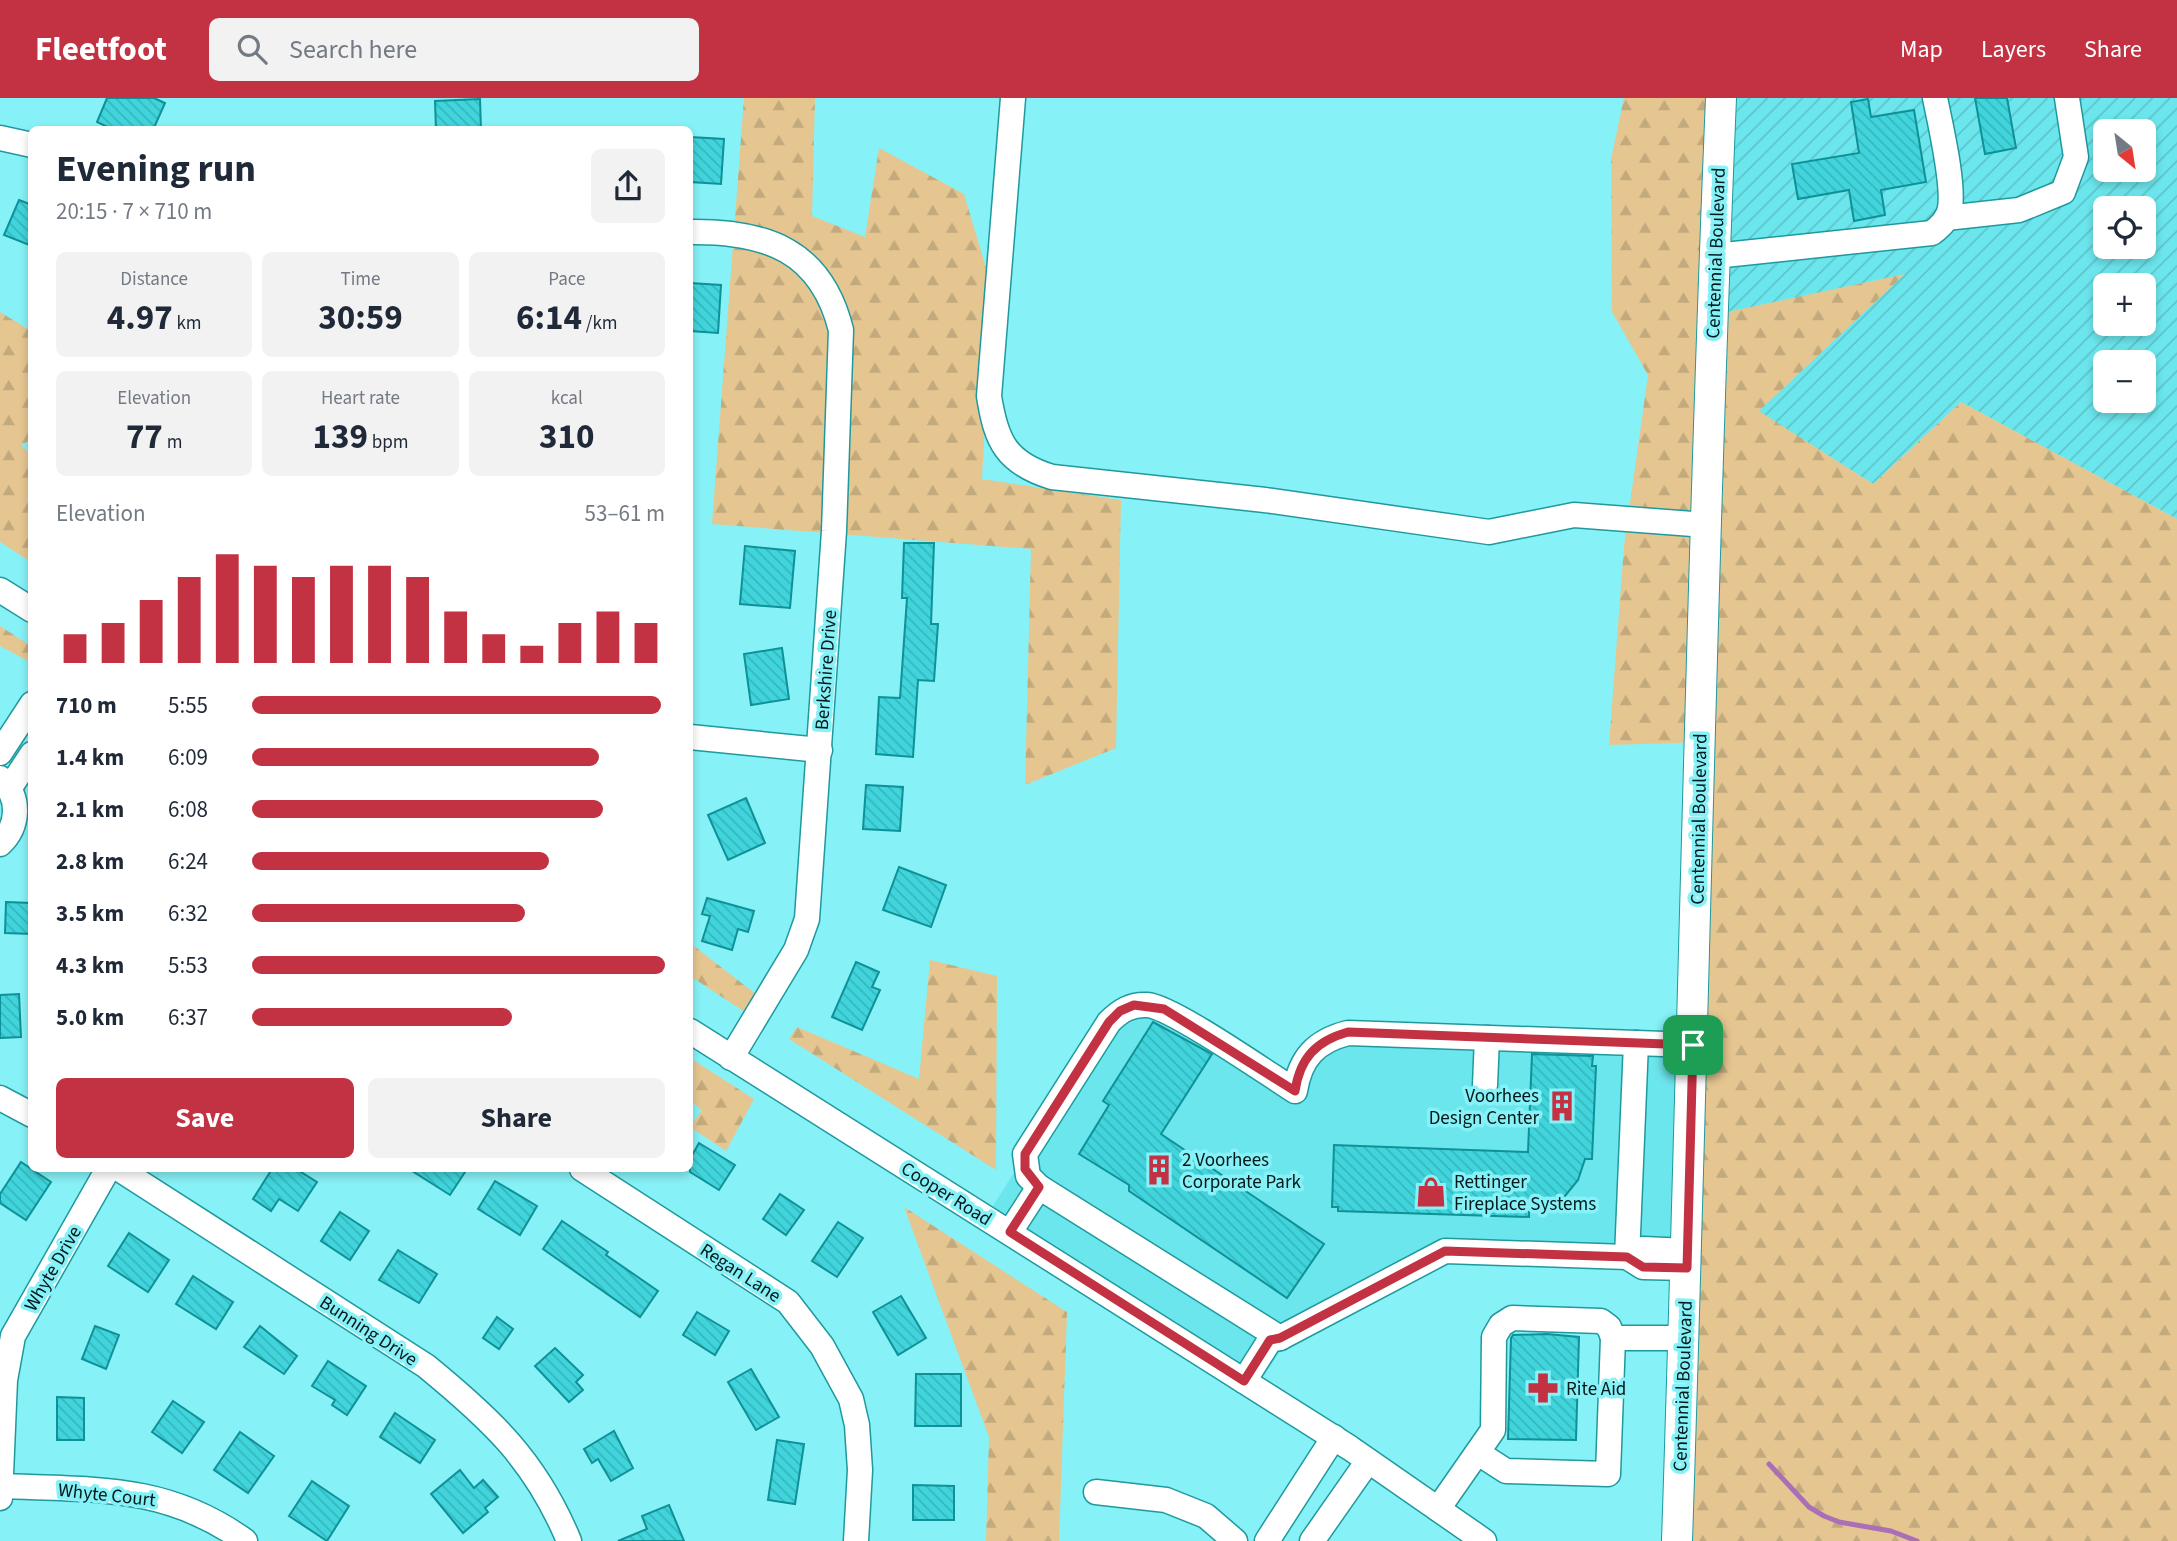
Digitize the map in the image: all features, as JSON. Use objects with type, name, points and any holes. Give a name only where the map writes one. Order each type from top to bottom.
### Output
[{"type":"main road","name":"Centennial Boulevard","points":[[1677,1541],[1721,98]]},
{"type":"street","points":[[1013,98],[989,396],[993,424],[1004,447],[1015,461],[1027,469],[1052,477],[1252,499],[1489,532],[1574,515],[1706,525]]},
{"type":"street","points":[[1715,256],[1932,233],[1950,212],[1948,164],[1935,98]]},
{"type":"street","points":[[1946,218],[2019,210],[2063,192],[2076,157],[2067,98]]},
{"type":"street","points":[[0,138],[28,144]]},
{"type":"street","name":"Berkshire Drive","points":[[693,232],[713,232],[773,243],[794,252],[811,271],[834,305],[841,330],[835,531],[807,919],[796,950],[731,1058]]},
{"type":"street","points":[[0,590],[28,608]]},
{"type":"street","points":[[0,753],[28,710]]},
{"type":"street","points":[[693,737],[820,750]]},
{"type":"street","points":[[15,833],[15,806],[5,783],[28,758]]},
{"type":"street","points":[[1280,1338],[1039,1187],[1025,1169],[1025,1154],[1109,1022],[1120,1011],[1134,1005],[1164,1009],[1295,1091],[1305,1059],[1317,1046],[1348,1032],[1693,1045]]},
{"type":"street","name":"Cooper Road","points":[[693,1033],[1334,1437],[1484,1541]]},
{"type":"street","points":[[1485,1085],[1487,1038]]},
{"type":"street","points":[[1627,1257],[1636,1043]]},
{"type":"street","points":[[0,1098],[28,1113]]},
{"type":"street","name":"Whyte Drive","points":[[0,1498],[5,1380],[13,1336],[106,1172]]},
{"type":"street","name":"Bunning Drive","points":[[124,1172],[426,1366],[473,1404],[536,1474],[553,1503],[569,1541]]},
{"type":"street","name":"Regan Lane","points":[[587,1172],[788,1302],[822,1346],[851,1399],[857,1424],[860,1470],[856,1541]]},
{"type":"street","points":[[1010,1232],[1039,1187]]},
{"type":"street","points":[[1250,1384],[1270,1340],[1280,1338],[1445,1251],[1627,1257],[1643,1249],[1687,1260]]},
{"type":"street","points":[[1438,1509],[1493,1430],[1494,1337],[1502,1325],[1512,1318],[1601,1321],[1609,1327],[1613,1338],[1608,1474],[1506,1471],[1478,1452]]},
{"type":"street","points":[[1613,1338],[1683,1338]]},
{"type":"street","points":[[1267,1541],[1334,1437]]},
{"type":"street","points":[[1312,1541],[1368,1461]]},
{"type":"street","name":"Whyte Court","points":[[1,1486],[122,1491],[155,1496],[221,1524],[245,1541]]},
{"type":"street","points":[[1096,1492],[1166,1500],[1206,1516],[1235,1541]]},
{"type":"shaded area","points":[[1729,98],[2177,98],[2177,519],[1961,402],[1873,484],[1758,411],[1903,275],[1722,314]]},
{"type":"shaded area","points":[[1134,1005],[1295,1091],[1332,1037],[1693,1045],[1688,1251],[1445,1251],[1281,1350],[1256,1388],[986,1217],[1109,1022]]},
{"type":"green space","points":[[744,98],[815,98],[812,216],[865,237],[879,148],[964,194],[992,288],[982,479],[1121,500],[1116,748],[1025,785],[1031,549],[712,524]]},
{"type":"green space","points":[[1624,98],[1729,98],[1722,313],[1905,274],[1759,411],[1873,484],[1961,402],[2177,519],[2177,1541],[1677,1541],[1707,742],[1609,745],[1624,546],[1648,375],[1612,312],[1611,159]]},
{"type":"green space","points":[[0,312],[28,329],[28,442],[21,445],[28,452],[28,560],[0,542]]},
{"type":"green space","points":[[0,626],[28,644],[28,661],[0,646]]},
{"type":"green space","points":[[693,945],[757,995],[745,1012],[693,978]]},
{"type":"green space","points":[[930,960],[997,976],[996,1170],[789,1039],[797,1027],[919,1079]]},
{"type":"green space","points":[[693,1060],[754,1099],[726,1151],[693,1129],[693,1123],[702,1110],[693,1103]]},
{"type":"green space","points":[[904,1207],[1067,1312],[1059,1541],[986,1541],[989,1437]]},
{"type":"building","points":[[107,98],[154,98],[165,103],[155,126],[106,126],[97,122]]},
{"type":"building","points":[[1975,98],[2007,98],[2016,148],[1985,154]]},
{"type":"building","points":[[480,99],[481,126],[436,126],[435,101]]},
{"type":"building","points":[[1868,99],[1871,117],[1914,110],[1926,182],[1881,190],[1885,215],[1854,221],[1849,190],[1798,199],[1792,164],[1859,153],[1851,102]]},
{"type":"building","points":[[693,137],[724,139],[721,184],[693,182]]},
{"type":"building","points":[[19,200],[28,203],[28,244],[4,235]]},
{"type":"building","points":[[693,283],[721,285],[718,333],[693,331]]},
{"type":"building","points":[[904,543],[934,543],[931,624],[938,624],[934,681],[918,680],[913,757],[876,754],[879,697],[900,698],[907,598],[902,598]]},
{"type":"building","points":[[745,546],[795,551],[790,608],[740,604]]},
{"type":"building","points":[[782,648],[789,699],[751,705],[744,654]]},
{"type":"building","points":[[866,785],[903,787],[900,831],[863,829]]},
{"type":"building","points":[[746,798],[765,843],[728,860],[708,815]]},
{"type":"building","points":[[899,867],[946,885],[931,927],[883,910]]},
{"type":"building","points":[[707,898],[754,911],[748,932],[738,929],[732,950],[702,941],[710,916],[702,914]]},
{"type":"building","points":[[6,902],[28,903],[28,934],[5,933]]},
{"type":"building","points":[[856,962],[879,972],[872,987],[880,990],[862,1030],[832,1017]]},
{"type":"building","points":[[19,994],[21,1037],[0,1038],[0,995]]},
{"type":"building","name":"2 Voorhees Corporate Park","points":[[1153,1022],[1212,1054],[1161,1134],[1324,1244],[1287,1298],[1129,1191],[1129,1185],[1079,1154],[1109,1105],[1103,1101]]},
{"type":"building","name":"Voorhees Design Center","points":[[1532,1054],[1593,1056],[1592,1066],[1596,1066],[1592,1159],[1585,1159],[1578,1180],[1565,1196],[1548,1206],[1529,1210],[1529,1217],[1338,1211],[1338,1207],[1332,1207],[1334,1145],[1528,1152]]},
{"type":"building","points":[[699,1143],[735,1165],[719,1190],[690,1172],[693,1172],[693,1154]]},
{"type":"building","points":[[21,1162],[28,1167],[28,1172],[36,1172],[51,1182],[26,1220],[0,1203],[0,1194]]},
{"type":"building","points":[[270,1172],[301,1172],[317,1182],[298,1211],[279,1199],[271,1211],[253,1199]]},
{"type":"building","points":[[414,1172],[465,1172],[450,1195]]},
{"type":"building","points":[[495,1181],[537,1206],[520,1235],[478,1209]]},
{"type":"building","points":[[780,1194],[804,1210],[786,1235],[763,1219]]},
{"type":"building","points":[[340,1212],[369,1231],[350,1260],[321,1241]]},
{"type":"building","points":[[562,1221],[658,1291],[640,1317],[543,1249]]},
{"type":"building","points":[[838,1222],[863,1238],[837,1277],[812,1261]]},
{"type":"building","points":[[129,1233],[169,1260],[148,1292],[108,1266]]},
{"type":"building","points":[[398,1250],[437,1274],[419,1303],[379,1280]]},
{"type":"building","points":[[193,1276],[233,1302],[216,1329],[176,1304]]},
{"type":"building","points":[[901,1296],[926,1338],[898,1355],[873,1312]]},
{"type":"building","points":[[697,1312],[729,1331],[715,1355],[683,1335]]},
{"type":"building","points":[[497,1317],[513,1329],[499,1349],[483,1338]]},
{"type":"building","points":[[95,1326],[119,1335],[106,1369],[82,1359]]},
{"type":"building","points":[[260,1326],[297,1356],[284,1374],[244,1347]]},
{"type":"building","name":"Rite Aid","points":[[1513,1335],[1579,1337],[1576,1440],[1508,1439],[1511,1338]]},
{"type":"building","points":[[555,1348],[583,1375],[576,1382],[583,1390],[569,1402],[535,1366]]},
{"type":"building","points":[[328,1361],[366,1386],[347,1415],[332,1405],[335,1400],[312,1386]]},
{"type":"building","points":[[751,1369],[779,1417],[756,1430],[728,1382]]},
{"type":"building","points":[[916,1374],[961,1374],[961,1426],[915,1426]]},
{"type":"building","points":[[57,1397],[84,1398],[84,1440],[57,1440]]},
{"type":"building","points":[[173,1401],[204,1422],[182,1453],[152,1432]]},
{"type":"building","points":[[395,1413],[435,1440],[420,1463],[380,1437]]},
{"type":"building","points":[[614,1431],[633,1468],[611,1481],[598,1459],[592,1463],[584,1449]]},
{"type":"building","points":[[240,1432],[274,1456],[248,1493],[214,1470]]},
{"type":"building","points":[[777,1440],[804,1444],[795,1504],[768,1500]]},
{"type":"building","points":[[460,1470],[474,1488],[483,1480],[498,1497],[485,1508],[488,1512],[463,1533],[431,1494]]},
{"type":"building","points":[[312,1481],[349,1506],[327,1541],[289,1516]]},
{"type":"building","points":[[913,1485],[954,1486],[954,1520],[913,1520]]},
{"type":"building","points":[[669,1505],[684,1541],[618,1541],[647,1529],[642,1516]]},
{"type":"waterway","points":[[1769,1464],[1809,1507],[1824,1516],[1839,1522],[1891,1531],[1917,1541]]},
{"type":"place","name":"Voorhees Design Center","points":[[1562,1106]]},
{"type":"place","name":"2 Voorhees Corporate Park","points":[[1159,1170]]},
{"type":"place","name":"Rettinger Fireplace Systems","points":[[1431,1192]]},
{"type":"place","name":"Rite Aid","points":[[1543,1388]]},
{"type":"route","points":[[1134,1005],[1164,1009],[1295,1091],[1298,1074],[1305,1059],[1317,1046],[1348,1032],[1693,1045],[1687,1268],[1643,1267],[1627,1257],[1445,1251],[1280,1338],[1270,1340],[1244,1381],[1010,1232],[1039,1187],[1028,1177],[1025,1154],[1109,1022],[1120,1011],[1134,1005]]}]
